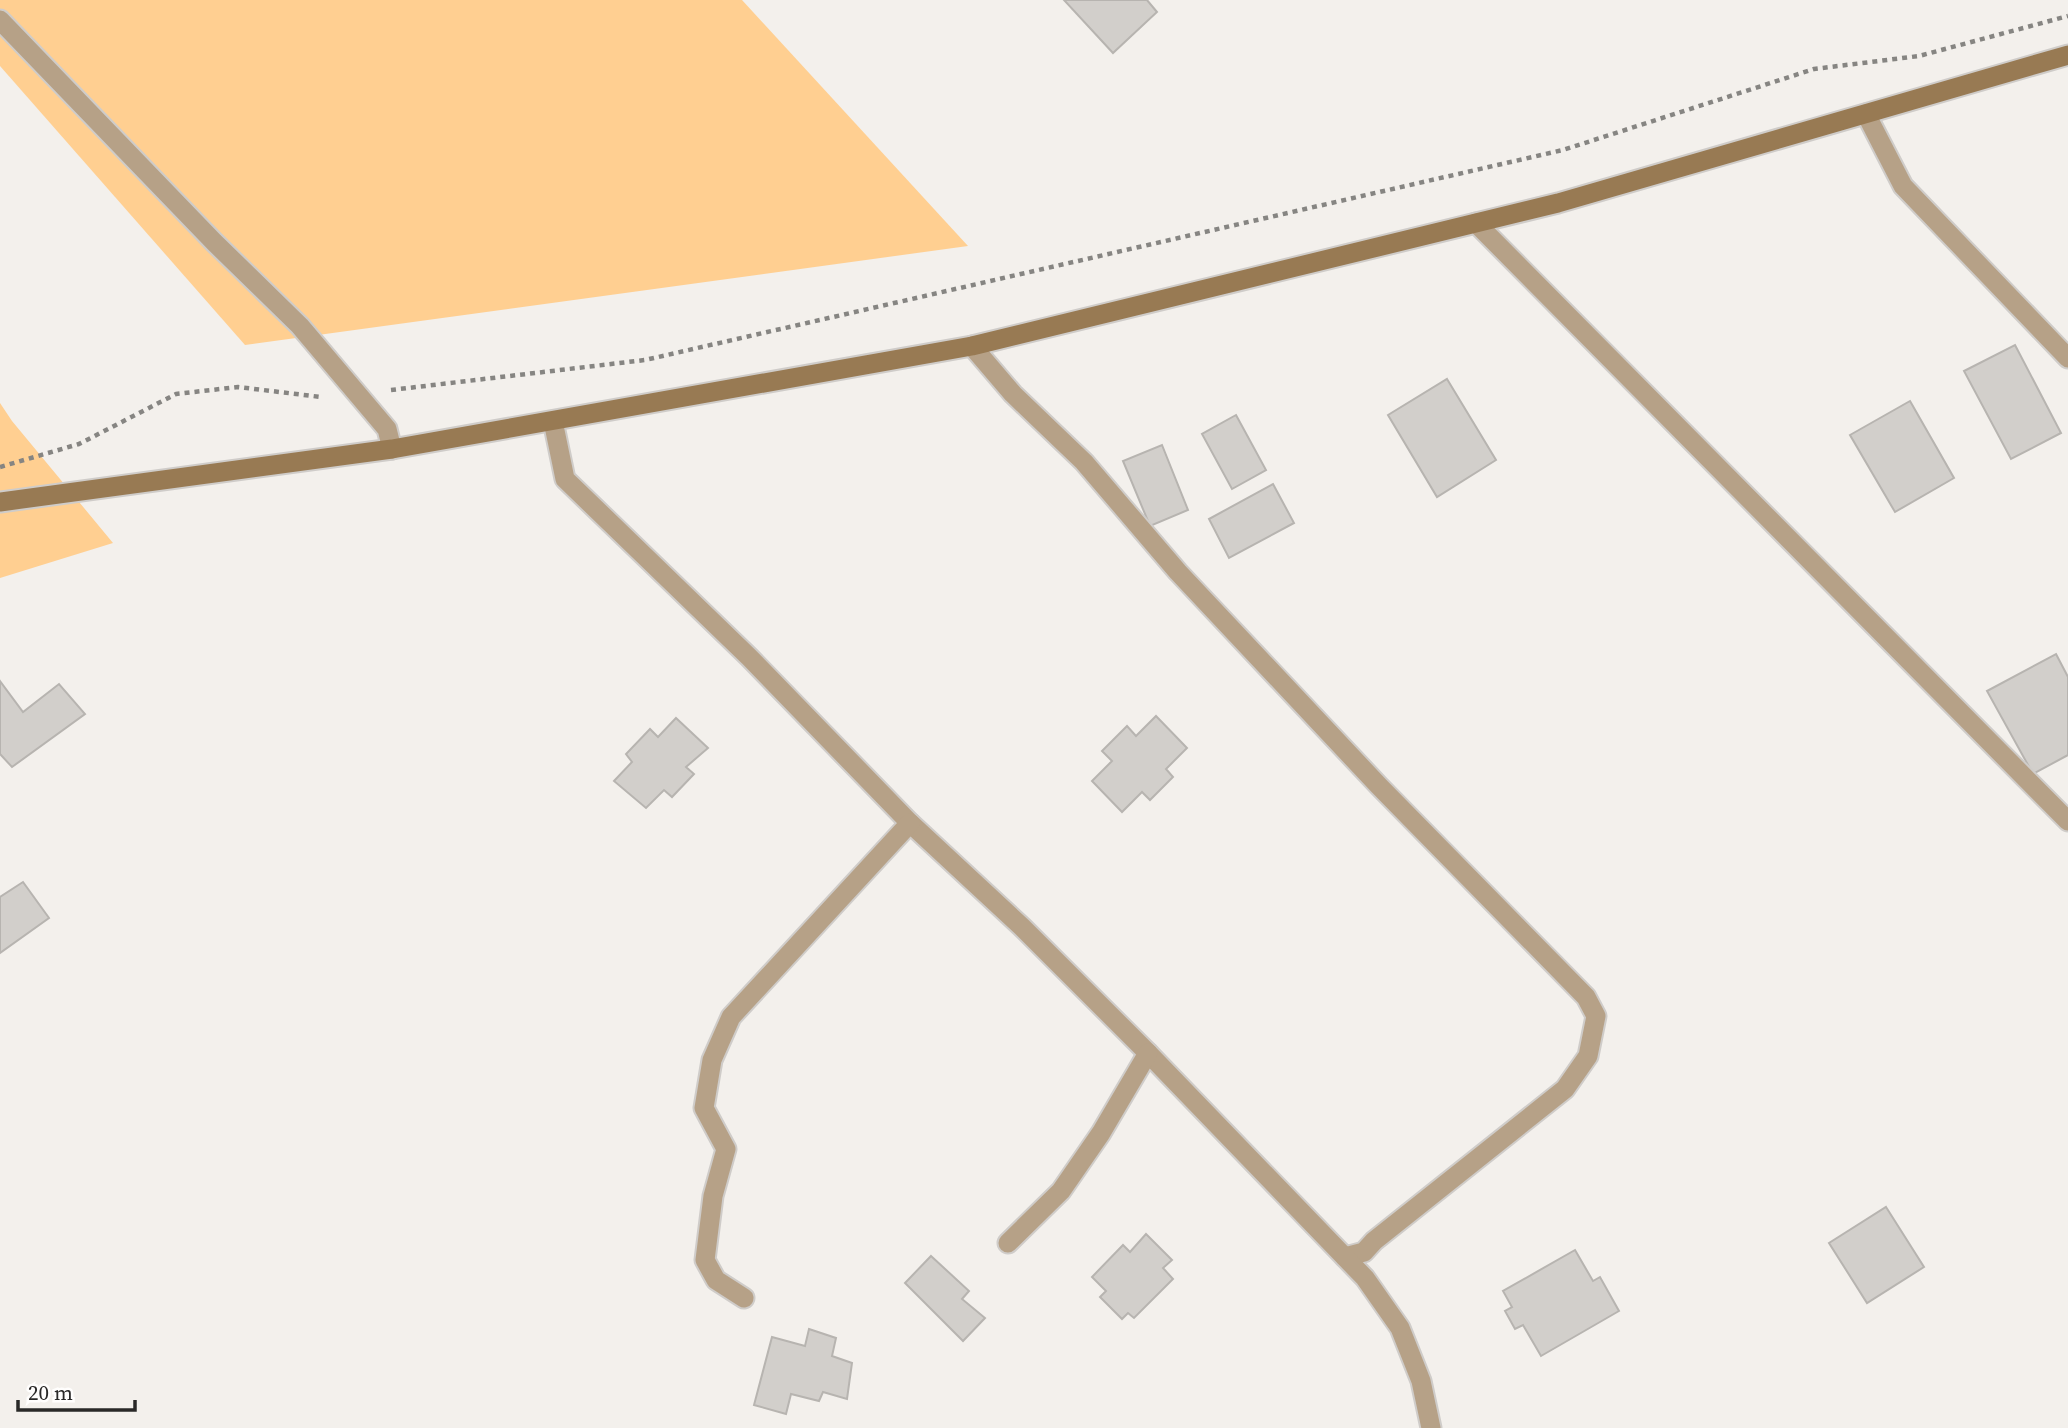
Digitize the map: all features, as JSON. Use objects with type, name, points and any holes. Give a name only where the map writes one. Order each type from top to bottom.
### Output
[{"type":"main road","points":[[0,502],[392,449],[972,346],[1558,203],[2068,55]]},
{"type":"lane","points":[[0,20],[214,242],[300,326],[387,429],[392,449]]},
{"type":"lane","points":[[1866,114],[1903,186],[2068,358]]},
{"type":"lane","points":[[1476,223],[2068,821]]},
{"type":"lane","points":[[972,346],[1013,394],[1084,462],[1178,572],[1370,776],[1586,997],[1596,1016],[1588,1056],[1565,1089],[1374,1241],[1364,1252],[1345,1257]]},
{"type":"lane","points":[[553,421],[565,480],[749,657],[910,823],[1022,927],[1365,1278],[1400,1328],[1422,1381],[1431,1428]]},
{"type":"lane","points":[[744,1298],[716,1280],[705,1260],[713,1196],[726,1149],[704,1108],[712,1060],[730,1017],[910,823]]},
{"type":"lane","points":[[1008,1244],[1061,1191],[1101,1133],[1148,1053]]},
{"type":"path","points":[[0,467],[79,444],[176,394],[238,387],[344,399],[358,394],[645,360],[1563,150],[1814,69],[1919,57],[2068,16]]},
{"type":"shaded area","points":[[0,0],[742,0],[968,246],[245,345],[0,66]]},
{"type":"shaded area","points":[[0,403],[12,421],[113,543],[0,578]]},
{"type":"building","points":[[1064,0],[1147,0],[1157,12],[1113,53]]},
{"type":"building","points":[[2015,345],[2061,433],[2011,459],[1964,371]]},
{"type":"building","points":[[1447,379],[1496,460],[1437,497],[1388,415]]},
{"type":"building","points":[[1910,401],[1954,478],[1895,512],[1850,435]]},
{"type":"building","points":[[1236,415],[1266,470],[1232,489],[1202,434]]},
{"type":"building","points":[[1162,445],[1188,510],[1150,526],[1123,461]]},
{"type":"building","points":[[1273,484],[1294,523],[1229,558],[1209,519]]},
{"type":"building","points":[[2056,654],[2068,677],[2068,755],[2033,774],[1987,691]]},
{"type":"building","points":[[0,681],[23,712],[59,684],[85,714],[12,767],[0,754]]},
{"type":"building","points":[[1156,716],[1187,748],[1166,769],[1173,777],[1150,800],[1142,792],[1122,812],[1092,781],[1112,761],[1102,751],[1127,726],[1136,736]]},
{"type":"building","points":[[676,718],[708,748],[686,767],[694,774],[672,797],[664,790],[646,808],[614,781],[632,762],[626,754],[650,729],[658,737]]},
{"type":"building","points":[[23,882],[49,918],[0,953],[0,897]]},
{"type":"building","points":[[1886,1207],[1924,1267],[1867,1303],[1829,1243]]},
{"type":"building","points":[[1146,1234],[1172,1260],[1163,1268],[1173,1279],[1134,1318],[1128,1313],[1122,1319],[1100,1297],[1106,1291],[1092,1277],[1123,1245],[1130,1252]]},
{"type":"building","points":[[1575,1250],[1593,1281],[1600,1277],[1619,1311],[1541,1356],[1523,1325],[1515,1329],[1505,1311],[1512,1307],[1503,1291]]},
{"type":"building","points":[[931,1256],[969,1291],[962,1299],[985,1318],[963,1341],[905,1283]]},
{"type":"building","points":[[809,1329],[836,1338],[832,1356],[852,1363],[847,1399],[823,1392],[819,1401],[791,1394],[786,1414],[754,1405],[772,1337],[805,1346]]}]
